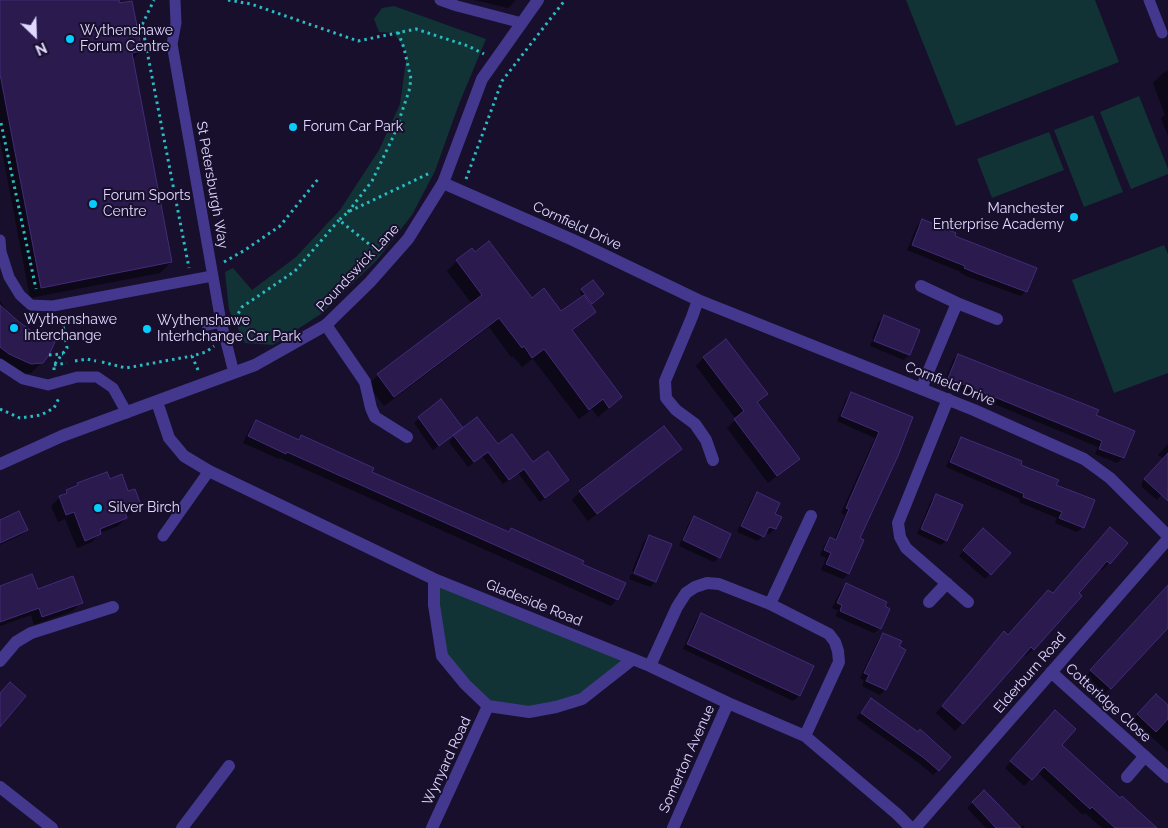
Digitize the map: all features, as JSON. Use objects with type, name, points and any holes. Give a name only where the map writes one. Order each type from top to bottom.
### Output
[{"type":"street","name":"Poundswick Lane","points":[[0,464],[62,436],[255,365],[326,324],[370,282],[408,239],[444,179],[482,79],[538,0]]},
{"type":"street","name":"Cornfield Drive","points":[[444,179],[462,191],[573,240],[698,300],[948,399],[1084,459],[1110,478],[1168,537]]},
{"type":"street","points":[[921,286],[997,319]]},
{"type":"street","points":[[698,300],[665,381],[666,398],[676,410],[695,424],[706,440],[713,460]]},
{"type":"street","points":[[921,389],[957,303]]},
{"type":"street","points":[[326,324],[365,382],[371,408],[375,416],[407,437]]},
{"type":"street","points":[[948,399],[898,523],[900,537],[906,548],[968,602]]},
{"type":"street","name":"Gladeside Road","points":[[157,402],[168,438],[184,456],[209,471],[434,579],[650,666],[728,703],[806,736],[911,828]]},
{"type":"street","points":[[770,604],[811,516]]},
{"type":"street","name":"Elderburn Road","points":[[915,828],[1168,537]]},
{"type":"street","name":"Wynyard Road","points":[[434,579],[434,605],[442,656],[488,706],[529,712],[582,699],[632,659]]},
{"type":"street","points":[[929,602],[946,582]]},
{"type":"street","points":[[650,666],[677,607],[686,594],[695,587],[707,583],[719,584],[770,604],[829,634],[835,642],[838,651],[839,662],[806,736]]},
{"type":"street","points":[[0,660],[16,642],[31,633],[113,607]]},
{"type":"street","name":"Cotteridge Close","points":[[1051,672],[1168,777]]},
{"type":"street","name":"Somerton Avenue","points":[[673,828],[728,703]]},
{"type":"street","name":"Wynyard Road","points":[[432,828],[488,706]]},
{"type":"street","name":"Cotteridge Close","points":[[1127,776],[1145,756]]},
{"type":"street","points":[[182,828],[228,766]]},
{"type":"street","points":[[0,787],[52,828]]},
{"type":"lane","name":"St Petersburgh Way","points":[[175,0],[176,23],[172,44],[221,322],[234,373]]},
{"type":"lane","points":[[440,0],[522,22]]},
{"type":"lane","points":[[1149,0],[1162,33]]},
{"type":"lane","points":[[0,240],[9,277],[20,295],[31,305],[60,305],[212,272]]},
{"type":"lane","points":[[207,325],[221,322]]},
{"type":"lane","points":[[0,364],[22,379],[48,385],[77,377],[97,377],[113,388],[127,413]]},
{"type":"lane","points":[[163,536],[209,471]]},
{"type":"path","points":[[154,0],[142,25],[189,271]]},
{"type":"path","points":[[228,0],[251,4],[358,41],[416,29],[468,46],[496,59]]},
{"type":"path","points":[[462,191],[502,81],[565,0]]},
{"type":"path","points":[[130,28],[142,25]]},
{"type":"path","points":[[54,365],[86,359],[126,368],[206,352],[225,338],[232,329],[232,325],[242,307],[295,271],[348,212],[372,181],[394,135],[409,91],[411,79],[404,48],[398,32]]},
{"type":"path","points":[[0,122],[34,281],[38,292]]},
{"type":"path","points":[[348,212],[431,173],[444,179]]},
{"type":"path","points":[[182,270],[212,272],[280,226],[319,178]]},
{"type":"path","points":[[339,220],[389,260]]},
{"type":"path","points":[[0,409],[20,418],[41,415],[54,408],[60,397],[55,383],[54,365],[67,348],[60,305]]},
{"type":"path","points":[[49,355],[63,354]]},
{"type":"path","points":[[192,356],[203,384]]},
{"type":"green space","points":[[906,0],[1095,0],[1119,62],[956,126]]},
{"type":"green space","points":[[394,6],[486,39],[459,104],[435,171],[412,215],[377,260],[321,314],[273,345],[245,343],[229,310],[225,272],[233,268],[252,290],[296,257],[340,210],[379,150],[400,104],[407,53],[394,33],[379,32],[374,19],[382,8]]},
{"type":"green space","points":[[1139,96],[1168,169],[1168,174],[1131,189],[1100,112]]},
{"type":"green space","points":[[1093,115],[1123,192],[1084,207],[1054,130]]},
{"type":"green space","points":[[1049,132],[1064,170],[992,198],[977,159]]},
{"type":"green space","points":[[1164,245],[1168,254],[1168,373],[1114,393],[1072,280]]},
{"type":"green space","points":[[434,579],[633,659],[582,699],[556,707],[488,706],[442,656]]},
{"type":"building","name":"Forum Sports Centre","points":[[0,0],[119,0],[120,3],[132,1],[142,51],[132,53],[172,262],[41,288],[0,74]]},
{"type":"building","points":[[922,219],[956,233],[955,236],[1037,268],[1027,292],[976,273],[964,268],[965,266],[912,245]]},
{"type":"building","points":[[489,241],[532,298],[544,288],[561,311],[584,295],[596,312],[572,330],[622,397],[609,408],[603,399],[589,410],[544,349],[532,358],[499,318],[394,397],[377,374],[482,295],[456,260],[472,248],[475,252]]},
{"type":"building","points":[[593,280],[604,294],[592,304],[581,289]]},
{"type":"building","name":"Wythenshawe Interchange","points":[[0,305],[36,334],[56,340],[43,363],[31,364],[9,354],[0,347]]},
{"type":"building","points":[[884,315],[920,330],[910,355],[874,341]]},
{"type":"building","points":[[726,339],[768,394],[757,402],[800,459],[777,476],[734,419],[744,411],[703,357]]},
{"type":"building","points":[[958,354],[1099,410],[1096,415],[1135,431],[1124,458],[1099,449],[1102,441],[948,378]]},
{"type":"building","points":[[851,392],[913,417],[898,456],[860,538],[864,540],[849,574],[826,564],[831,553],[824,550],[830,537],[836,540],[849,509],[846,508],[879,432],[841,416]]},
{"type":"building","points":[[441,399],[463,428],[439,446],[418,417]]},
{"type":"building","points":[[477,417],[498,444],[512,434],[533,462],[548,451],[569,480],[545,498],[524,469],[509,480],[488,452],[474,462],[453,435]]},
{"type":"building","points":[[256,420],[299,440],[301,435],[374,468],[372,472],[509,532],[511,528],[584,561],[582,564],[626,583],[618,600],[287,452],[286,454],[248,436]]},
{"type":"building","points":[[664,426],[682,449],[597,514],[579,491]]},
{"type":"building","points":[[961,437],[1022,461],[1021,465],[1059,480],[1056,485],[1095,500],[1084,528],[1059,518],[1062,512],[1023,497],[1024,494],[950,462]]},
{"type":"building","points":[[1168,453],[1168,501],[1144,479]]},
{"type":"building","name":"Silver Birch","points":[[107,472],[110,479],[122,474],[128,491],[135,489],[141,505],[125,512],[127,518],[100,529],[101,534],[85,541],[74,512],[66,515],[59,496],[67,493],[66,490],[78,485],[77,483]]},
{"type":"building","points":[[757,492],[780,503],[775,514],[782,517],[776,529],[769,527],[764,537],[741,526]]},
{"type":"building","points":[[936,494],[963,505],[947,541],[921,529]]},
{"type":"building","points":[[19,511],[28,530],[0,543],[0,520]]},
{"type":"building","points":[[694,516],[731,534],[720,558],[683,540]]},
{"type":"building","points":[[1110,527],[1128,543],[1110,564],[1107,561],[1079,593],[1082,596],[1034,650],[1031,647],[963,724],[942,706],[1004,631],[1008,635],[1048,590],[1053,593]]},
{"type":"building","points":[[983,528],[1011,553],[991,575],[963,550]]},
{"type":"building","points":[[649,535],[672,544],[656,582],[634,573]]},
{"type":"building","points":[[32,574],[38,589],[73,576],[83,603],[42,617],[39,608],[0,622],[0,586]]},
{"type":"building","points":[[846,583],[887,602],[885,606],[890,609],[881,629],[840,611],[842,605],[837,603]]},
{"type":"building","points":[[1168,585],[1168,628],[1111,689],[1090,670]]},
{"type":"building","points":[[701,613],[814,666],[800,696],[687,644]]},
{"type":"building","points":[[883,633],[902,641],[899,646],[906,650],[886,690],[866,681],[869,675],[864,673]]},
{"type":"building","points":[[10,682],[26,696],[0,727],[0,693]]},
{"type":"building","points":[[1156,694],[1168,705],[1168,719],[1156,732],[1137,714]]},
{"type":"building","points":[[871,698],[918,732],[920,729],[951,757],[939,771],[861,713]]},
{"type":"building","points":[[1055,710],[1076,729],[1062,745],[1120,798],[1122,796],[1157,828],[1115,828],[1092,807],[1090,809],[1044,767],[1032,780],[1010,761]]},
{"type":"building","points":[[984,790],[1021,828],[996,828],[972,802]]},
{"type":"place","name":"Wythenshawe Forum Centre","points":[[70,39]]},
{"type":"place","name":"Forum Car Park","points":[[293,127]]},
{"type":"place","name":"Forum Sports Centre","points":[[93,204]]},
{"type":"place","name":"Manchester Enterprise Academy","points":[[1074,217]]},
{"type":"place","name":"Wythenshawe Interchange","points":[[14,328]]},
{"type":"place","name":"Wythenshawe Interhchange Car Park","points":[[147,329]]},
{"type":"place","name":"Silver Birch","points":[[98,508]]}]
